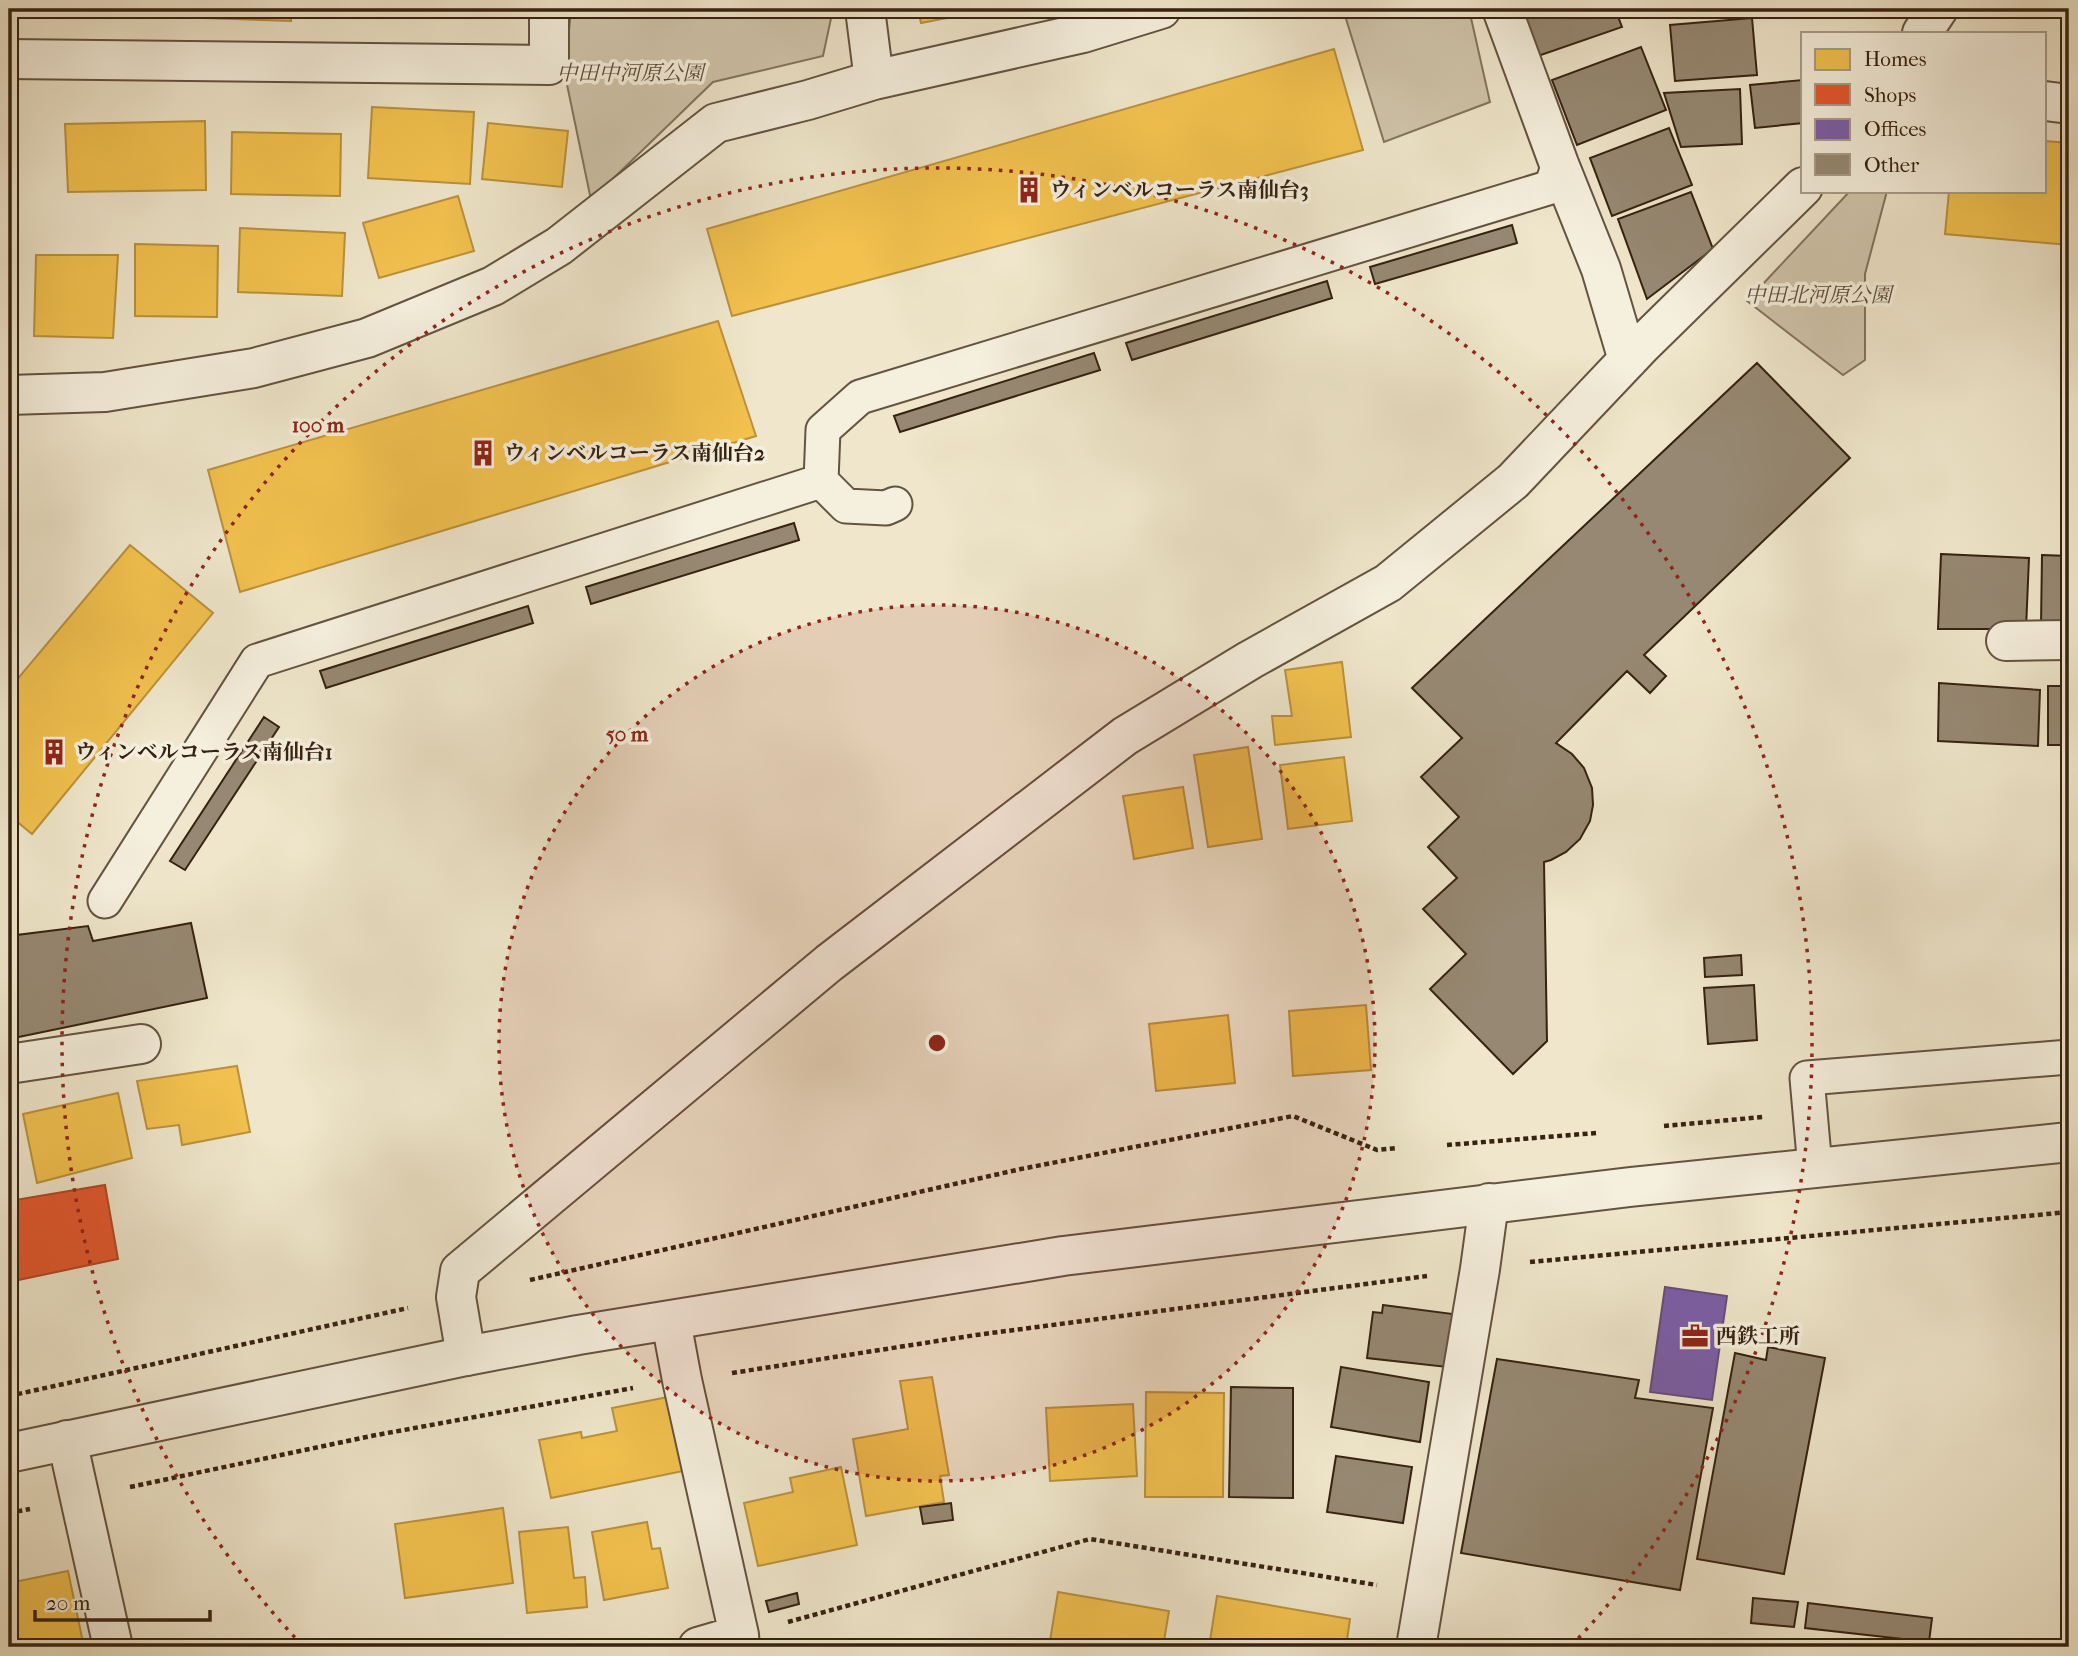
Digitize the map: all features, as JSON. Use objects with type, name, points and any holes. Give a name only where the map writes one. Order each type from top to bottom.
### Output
[{"type":"street","points":[[9,59],[549,65],[549,9]]},
{"type":"street","points":[[865,9],[874,80]]},
{"type":"street","points":[[9,396],[105,392],[254,368],[367,338],[493,286],[559,246],[716,123],[874,80],[1083,33],[1161,9]]},
{"type":"street","points":[[1502,9],[1601,269],[1628,360]]},
{"type":"street","points":[[1923,32],[1938,9]]},
{"type":"street","points":[[2046,101],[2069,104]]},
{"type":"street","points":[[466,1356],[456,1297],[460,1271],[829,963],[1125,736],[1250,660],[1388,583],[1513,481],[1628,360],[1801,189]]},
{"type":"street","points":[[2006,641],[2069,640]]},
{"type":"street","points":[[9,1064],[141,1044]]},
{"type":"street","points":[[9,1453],[466,1356],[578,1335],[1063,1256],[1489,1203],[2069,1142]]},
{"type":"street","points":[[1416,1647],[1489,1203]]},
{"type":"street","points":[[671,1321],[739,1641],[698,1647]]},
{"type":"street","points":[[67,1440],[113,1647]]},
{"type":"lane","points":[[895,505],[886,508],[846,506],[821,481],[823,430],[860,397],[1550,187],[1559,163]]},
{"type":"lane","points":[[105,901],[257,661],[821,481]]},
{"type":"lane","points":[[1815,1168],[1807,1078],[2069,1057]]},
{"type":"path","points":[[523,1282],[1021,1169],[1293,1116],[1377,1150],[1398,1148]]},
{"type":"path","points":[[1664,1126],[1770,1116]]},
{"type":"path","points":[[1447,1145],[1596,1133]]},
{"type":"path","points":[[1517,1263],[2069,1212]]},
{"type":"path","points":[[728,1373],[976,1335],[1429,1276]]},
{"type":"path","points":[[9,1396],[412,1307]]},
{"type":"path","points":[[120,1490],[371,1436],[641,1387]]},
{"type":"path","points":[[739,1641],[1090,1539],[1426,1593]]},
{"type":"green space","name":"中田中河原公園","points":[[571,9],[833,9],[823,56],[713,82],[591,200],[565,75]]},
{"type":"green space","points":[[1343,9],[1469,9],[1490,102],[1384,142]]},
{"type":"green space","name":"中田北河原公園","points":[[1849,192],[1887,192],[1865,274],[1865,360],[1843,375],[1747,301]]},
{"type":"building: Homes","points":[[110,9],[187,9],[186,14]]},
{"type":"building: Homes","points":[[203,9],[291,9],[291,21],[203,18]]},
{"type":"building: Homes","points":[[406,9],[406,13],[312,10]]},
{"type":"building: Homes","points":[[428,9],[513,9],[513,10]]},
{"type":"building: Homes","points":[[918,9],[993,9],[921,23]]},
{"type":"building: Homes","name":"ウィンベルコーラス南仙台3","points":[[1334,49],[1363,150],[732,316],[707,229]]},
{"type":"building: Homes","points":[[372,107],[474,112],[470,184],[368,178]]},
{"type":"building: Homes","points":[[205,121],[206,190],[68,192],[65,124]]},
{"type":"building: Homes","points":[[488,123],[568,131],[562,187],[482,179]]},
{"type":"building: Homes","points":[[232,132],[341,134],[340,196],[231,194]]},
{"type":"building: Homes","points":[[2046,141],[2069,143],[2069,245],[1945,234],[1949,192],[2046,192]]},
{"type":"building: Homes","points":[[458,196],[474,251],[379,278],[363,223]]},
{"type":"building: Homes","points":[[240,228],[345,233],[342,296],[238,292]]},
{"type":"building: Homes","points":[[135,244],[218,246],[217,317],[135,316]]},
{"type":"building: Homes","points":[[36,255],[118,255],[113,338],[34,336]]},
{"type":"building: Homes","name":"ウィンベルコーラス南仙台2","points":[[718,321],[756,436],[240,592],[208,470]]},
{"type":"building: Homes","name":"ウィンベルコーラス南仙台1","points":[[130,545],[213,613],[32,834],[9,815],[9,689]]},
{"type":"building: Homes","points":[[1342,662],[1351,737],[1275,745],[1272,716],[1292,716],[1285,670]]},
{"type":"building: Homes","points":[[1248,747],[1262,839],[1208,847],[1194,755]]},
{"type":"building: Homes","points":[[1344,757],[1352,821],[1288,829],[1280,765]]},
{"type":"building: Homes","points":[[1183,787],[1193,848],[1134,859],[1123,796]]},
{"type":"building: Homes","points":[[1366,1005],[1371,1070],[1293,1076],[1289,1011]]},
{"type":"building: Homes","points":[[1228,1015],[1235,1083],[1156,1091],[1149,1024]]},
{"type":"building: Homes","points":[[237,1066],[250,1132],[182,1145],[179,1125],[147,1129],[137,1081]]},
{"type":"building: Homes","points":[[118,1093],[132,1158],[37,1183],[23,1114]]},
{"type":"building: Homes","points":[[932,1377],[949,1475],[940,1476],[944,1502],[866,1516],[853,1439],[908,1429],[900,1381]]},
{"type":"building: Homes","points":[[1146,1392],[1224,1393],[1223,1497],[1145,1497]]},
{"type":"building: Homes","points":[[673,1396],[688,1470],[551,1498],[539,1440],[581,1432],[582,1438],[617,1431],[612,1408]]},
{"type":"building: Homes","points":[[1133,1404],[1137,1476],[1050,1481],[1046,1408]]},
{"type":"building: Homes","points":[[841,1467],[857,1545],[758,1566],[744,1503],[793,1492],[790,1478]]},
{"type":"building: Homes","points":[[503,1508],[513,1583],[405,1598],[395,1524]]},
{"type":"building: Homes","points":[[647,1522],[652,1549],[660,1548],[668,1588],[604,1600],[592,1532]]},
{"type":"building: Homes","points":[[568,1527],[574,1578],[585,1577],[587,1607],[527,1613],[519,1532]]},
{"type":"building: Homes","points":[[68,1571],[84,1647],[9,1647],[9,1583]]},
{"type":"building: Homes","points":[[1058,1592],[1169,1611],[1163,1647],[1049,1647]]},
{"type":"building: Homes","points":[[1217,1596],[1350,1619],[1346,1647],[1209,1647]]},
{"type":"building: Shops","points":[[105,1185],[118,1259],[9,1282],[9,1201]]},
{"type":"building: Offices","points":[[1665,1287],[1727,1296],[1712,1400],[1650,1392]]},
{"type":"building: Other","points":[[1522,9],[1615,9],[1622,27],[1538,56]]},
{"type":"building: Other","points":[[1710,9],[1761,9],[1761,10],[1711,13]]},
{"type":"building: Other","points":[[1752,18],[1757,75],[1675,81],[1670,25]]},
{"type":"building: Other","points":[[1641,47],[1666,110],[1577,145],[1552,80]]},
{"type":"building: Other","points":[[1801,80],[1801,123],[1755,128],[1750,85]]},
{"type":"building: Other","points":[[1740,89],[1742,144],[1681,147],[1664,93]]},
{"type":"building: Other","points":[[1669,128],[1692,185],[1612,216],[1590,158]]},
{"type":"building: Other","points":[[1691,192],[1713,249],[1647,299],[1618,219]]},
{"type":"building: Other","points":[[1512,225],[1517,243],[1375,284],[1370,267]]},
{"type":"building: Other","points":[[1327,281],[1332,298],[1132,360],[1126,343]]},
{"type":"building: Other","points":[[1094,353],[1100,370],[900,432],[894,416]]},
{"type":"building: Other","points":[[1757,363],[1850,458],[1644,655],[1666,676],[1650,693],[1627,671],[1556,743],[1572,754],[1584,768],[1592,788],[1593,805],[1590,821],[1580,839],[1566,852],[1544,862],[1547,1041],[1513,1074],[1430,989],[1466,954],[1423,909],[1457,878],[1428,847],[1459,817],[1421,777],[1462,738],[1412,688]]},
{"type":"building: Other","points":[[794,523],[799,540],[591,604],[586,587]]},
{"type":"building: Other","points":[[1941,554],[2029,558],[2026,629],[1938,629]]},
{"type":"building: Other","points":[[2042,555],[2069,556],[2069,622],[2041,625]]},
{"type":"building: Other","points":[[528,606],[533,623],[326,688],[320,671]]},
{"type":"building: Other","points":[[1939,683],[2040,690],[2038,746],[1938,741]]},
{"type":"building: Other","points":[[2048,686],[2069,686],[2069,745],[2048,745]]},
{"type":"building: Other","points":[[264,717],[279,727],[185,870],[170,861]]},
{"type":"building: Other","points":[[191,923],[207,998],[9,1039],[9,936],[88,926],[93,941]]},
{"type":"building: Other","points":[[1741,955],[1742,975],[1705,977],[1704,958]]},
{"type":"building: Other","points":[[1754,985],[1757,1040],[1708,1044],[1704,988]]},
{"type":"building: Other","points":[[2061,1266],[2069,1266],[2069,1369]]},
{"type":"building: Other","points":[[1383,1305],[1453,1314],[1447,1367],[1367,1358],[1373,1312],[1382,1313]]},
{"type":"building: Other","points":[[1768,1347],[1825,1358],[1784,1574],[1697,1559],[1735,1353],[1766,1360]]},
{"type":"building: Other","points":[[1497,1359],[1639,1380],[1635,1398],[1713,1408],[1680,1590],[1461,1553]]},
{"type":"building: Other","points":[[1341,1367],[1429,1382],[1420,1442],[1331,1427]]},
{"type":"building: Other","points":[[1231,1387],[1293,1388],[1293,1498],[1229,1497]]},
{"type":"building: Other","points":[[1336,1456],[1412,1467],[1403,1523],[1327,1512]]},
{"type":"building: Other","points":[[951,1503],[953,1520],[923,1524],[920,1507]]},
{"type":"building: Other","points":[[797,1593],[799,1604],[769,1612],[766,1601]]},
{"type":"building: Other","points":[[1753,1598],[1798,1602],[1794,1627],[1751,1623]]},
{"type":"building: Other","points":[[1808,1603],[1932,1618],[1929,1642],[1805,1628]]},
{"type":"place","name":"ウィンベルコーラス南仙台3","points":[[1029,190]]},
{"type":"place","name":"ウィンベルコーラス南仙台2","points":[[483,453]]},
{"type":"place","name":"ウィンベルコーラス南仙台1","points":[[54,752]]},
{"type":"place","name":"西鉄工所","points":[[1695,1336]]}]
